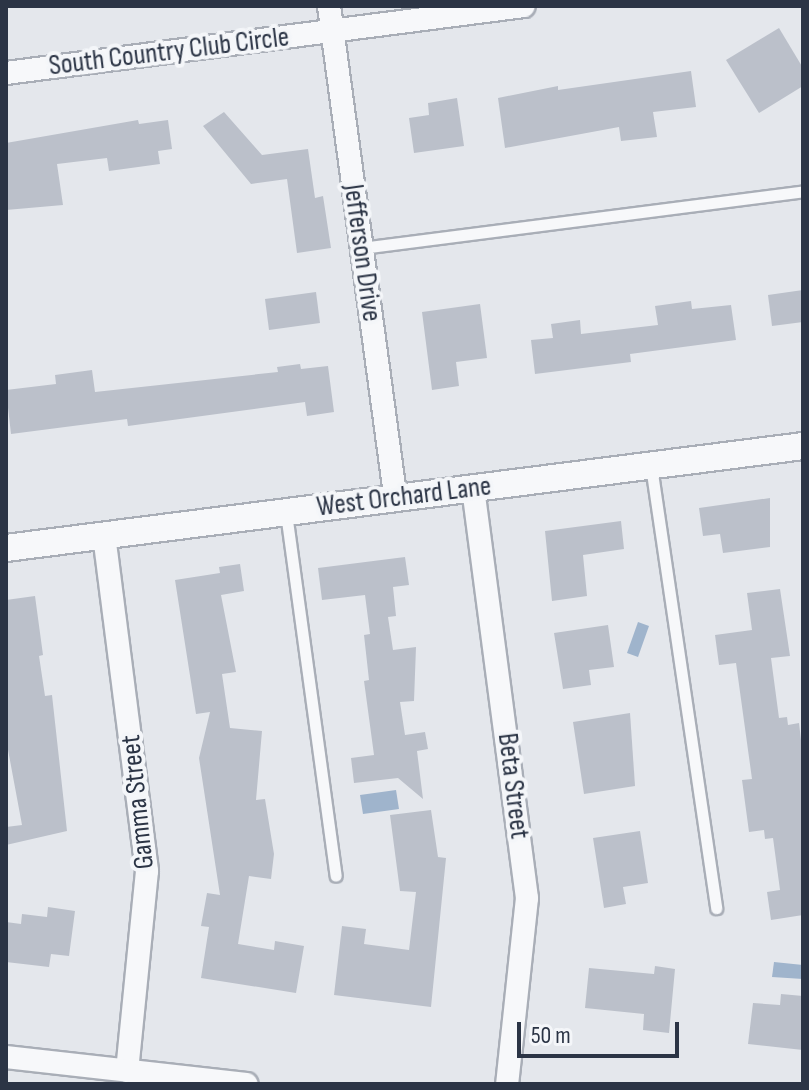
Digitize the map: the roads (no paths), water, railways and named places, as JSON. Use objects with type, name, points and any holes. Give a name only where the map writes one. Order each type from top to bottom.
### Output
[{"type":"street","name":"Jefferson Drive","points":[[329,6],[396,499]]},
{"type":"street","name":"South Country Club Circle","points":[[6,73],[524,6]]},
{"type":"street","name":"West Orchard Lane","points":[[6,548],[803,446]]},
{"type":"street","name":"Beta Street","points":[[473,488],[527,898],[507,1084]]},
{"type":"street","name":"Gamma Street","points":[[104,535],[147,871],[127,1071]]},
{"type":"street","points":[[6,1057],[246,1084]]},
{"type":"lane","points":[[361,248],[803,191]]},
{"type":"lane","points":[[651,466],[716,908]]},
{"type":"lane","points":[[286,512],[336,876]]},
{"type":"water","points":[[638,622],[649,626],[638,657],[627,653]]},
{"type":"water","points":[[396,790],[399,809],[363,814],[360,795]]},
{"type":"water","points":[[774,962],[803,965],[803,979],[772,977]]}]
